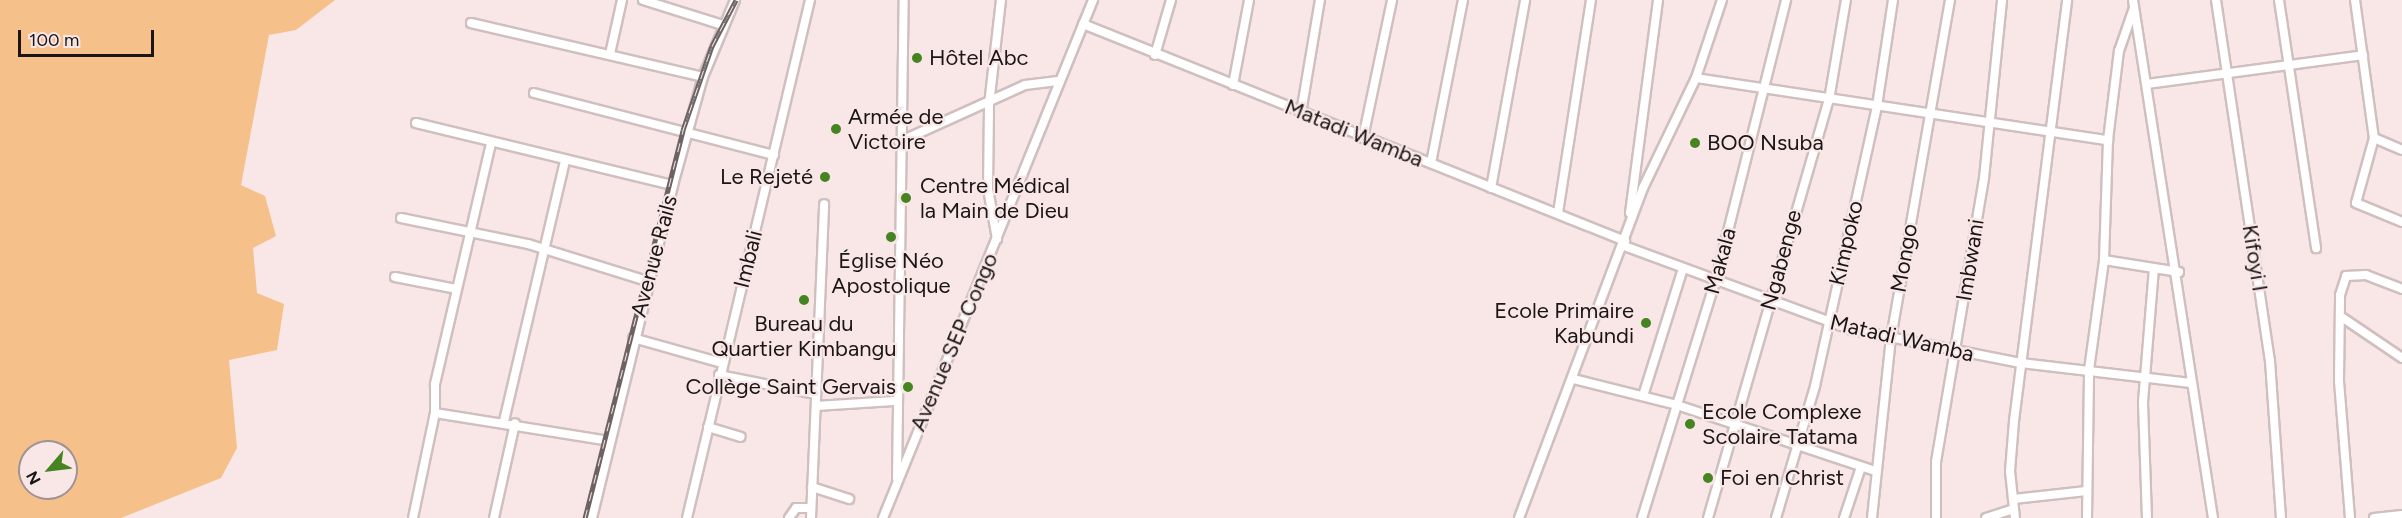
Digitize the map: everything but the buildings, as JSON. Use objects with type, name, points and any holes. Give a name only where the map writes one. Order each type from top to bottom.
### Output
[{"type":"street","points":[[610,54],[622,0]]},
{"type":"street","points":[[643,0],[723,25]]},
{"type":"street","name":"Avenue Rails","points":[[592,518],[633,338],[673,185],[703,77],[735,0]]},
{"type":"street","name":"Imbali","points":[[687,518],[719,375],[810,0]]},
{"type":"street","points":[[897,481],[894,401],[904,0]]},
{"type":"street","points":[[997,239],[988,189],[989,105],[1001,0]]},
{"type":"street","name":"Avenue SEP Congo","points":[[883,518],[1093,0]]},
{"type":"street","points":[[1155,55],[1171,0]]},
{"type":"street","points":[[1233,85],[1249,0]]},
{"type":"street","points":[[1301,113],[1320,0]]},
{"type":"street","points":[[1363,138],[1392,0]]},
{"type":"street","points":[[1431,163],[1463,0]]},
{"type":"street","points":[[1491,188],[1525,0]]},
{"type":"street","points":[[1558,213],[1591,0]]},
{"type":"street","points":[[1522,517],[1624,243],[1629,223],[1658,0]]},
{"type":"street","points":[[1629,223],[1696,78],[1722,0]]},
{"type":"street","name":"Makala","points":[[1641,518],[1716,279],[1761,88],[1786,0]]},
{"type":"street","name":"Ngabenge","points":[[1708,518],[1829,100],[1846,0]]},
{"type":"street","name":"Kimpoko","points":[[1776,518],[1798,445],[1828,323],[1877,106],[1893,0]]},
{"type":"street","name":"Mongo","points":[[1872,518],[1875,471],[1893,360],[1891,338],[1950,0]]},
{"type":"street","name":"Imbwani","points":[[1936,518],[1936,462],[1991,122],[2002,0]]},
{"type":"street","points":[[2015,518],[2010,471],[2021,363],[2054,132],[2067,0]]},
{"type":"street","name":"Kifoyi I","points":[[2216,0],[2270,361],[2282,518]]},
{"type":"street","points":[[2279,0],[2316,248]]},
{"type":"street","points":[[2355,0],[2374,138],[2356,203],[2402,222]]},
{"type":"street","points":[[2134,4],[2179,272],[2191,383],[2213,518]]},
{"type":"street","points":[[2087,518],[2085,490],[2089,370],[2104,260],[2108,140],[2119,51],[2134,4]]},
{"type":"street","points":[[471,23],[703,77]]},
{"type":"street","name":"Matadi Wamba","points":[[1083,24],[1363,138],[1558,213],[1683,268],[1828,323],[1955,352],[2021,363],[2191,383]]},
{"type":"street","points":[[2147,84],[2362,55]]},
{"type":"street","points":[[1696,78],[1829,100],[2108,140]]},
{"type":"street","points":[[899,142],[989,105],[1024,85],[1060,81]]},
{"type":"street","points":[[534,93],[689,130],[774,155]]},
{"type":"street","points":[[416,123],[491,143],[673,185]]},
{"type":"street","points":[[2374,138],[2402,150]]},
{"type":"street","points":[[413,518],[435,413],[435,384],[491,143]]},
{"type":"street","points":[[504,421],[546,250],[565,160]]},
{"type":"street","points":[[811,518],[824,204]]},
{"type":"street","points":[[401,218],[546,250],[647,281]]},
{"type":"street","points":[[2104,260],[2179,272]]},
{"type":"street","points":[[1643,396],[1683,268]]},
{"type":"street","points":[[2147,518],[2145,378],[2154,269]]},
{"type":"street","points":[[2350,518],[2339,381],[2343,281],[2346,276],[2366,275],[2402,289]]},
{"type":"street","points":[[395,278],[456,289]]},
{"type":"street","points":[[2343,318],[2402,358]]},
{"type":"street","points":[[633,338],[722,363]]},
{"type":"street","points":[[719,375],[816,394]]},
{"type":"street","points":[[1574,379],[1677,405],[1875,471]]},
{"type":"street","points":[[816,406],[894,401]]},
{"type":"street","points":[[435,413],[504,421],[609,441]]},
{"type":"street","points":[[494,518],[515,423]]},
{"type":"street","points":[[708,426],[741,437]]},
{"type":"street","points":[[1844,518],[1862,467]]},
{"type":"street","points":[[812,487],[849,499]]},
{"type":"street","points":[[2013,499],[2085,490]]},
{"type":"street","points":[[789,518],[796,508],[811,508]]},
{"type":"street","points":[[1986,518],[2014,509]]},
{"type":"street","points":[[2374,518],[2402,515]]},
{"type":"shaded area","points":[[0,0],[335,0],[296,30],[269,35],[241,185],[265,196],[276,236],[253,248],[257,293],[284,304],[277,350],[229,360],[237,448],[221,478],[121,518],[0,518]]},
{"type":"railway","points":[[585,518],[683,130],[712,46],[736,0]]},
{"type":"place","name":"Hôtel Abc","points":[[917,58]]},
{"type":"place","name":"Armée de Victoire","points":[[836,129]]},
{"type":"place","name":"BOO Nsuba","points":[[1695,143]]},
{"type":"place","name":"Le Rejeté","points":[[825,177]]},
{"type":"place","name":"Centre Médical la Main de Dieu","points":[[906,198]]},
{"type":"place","name":"Église Néo Apostolique","points":[[891,237]]},
{"type":"place","name":"Bureau du Quartier Kimbangu","points":[[804,300]]},
{"type":"place","name":"Ecole Primaire Kabundi","points":[[1646,323]]},
{"type":"place","name":"Collège Saint Gervais","points":[[908,387]]},
{"type":"place","name":"Ecole Complexe Scolaire Tatama","points":[[1690,424]]},
{"type":"place","name":"Foi en Christ","points":[[1708,478]]}]
